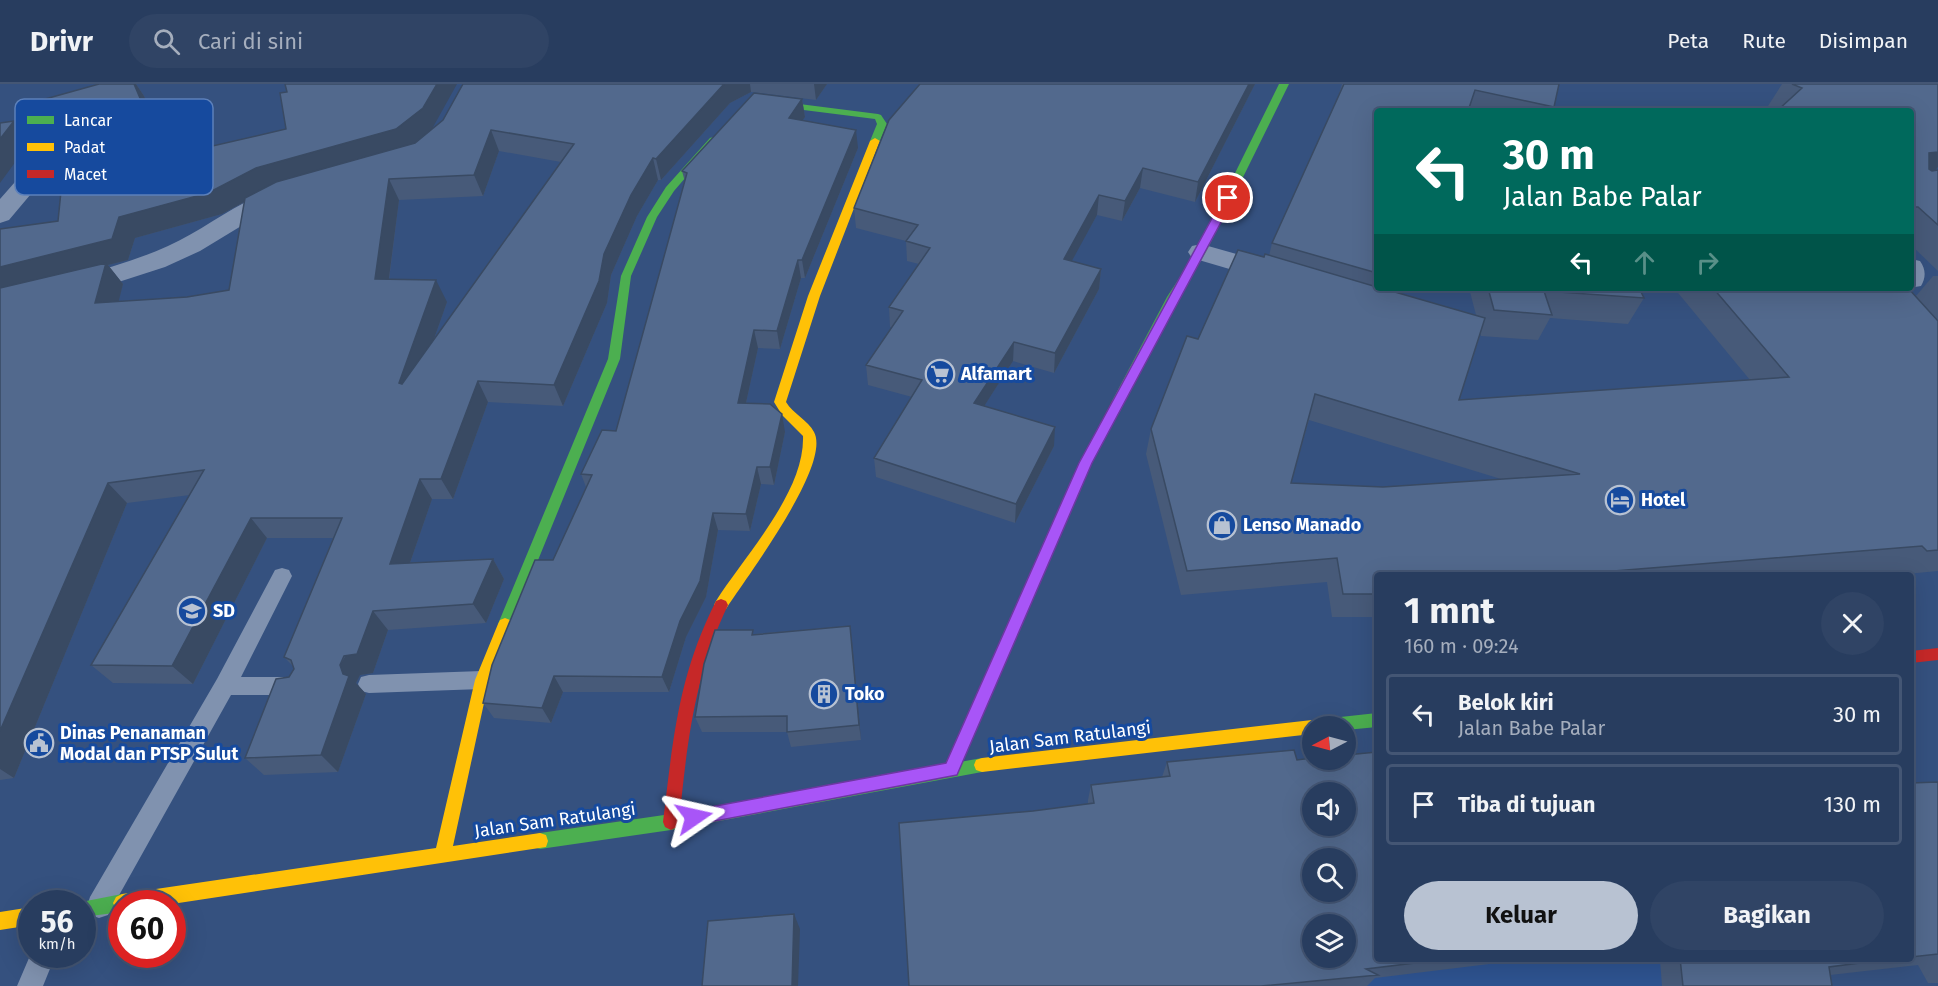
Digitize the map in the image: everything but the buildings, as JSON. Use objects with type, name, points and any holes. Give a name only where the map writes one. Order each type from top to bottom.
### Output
[{"type":"street","points":[[951,769],[1086,463],[1173,297],[1201,252],[1284,84]]},
{"type":"street","points":[[671,822],[685,710],[702,643],[724,600],[789,500],[802,474],[808,455],[811,441],[807,432],[782,409],[780,402],[792,355],[811,299],[882,124],[878,117],[862,114],[751,101],[746,104]]},
{"type":"street","points":[[443,854],[482,680],[614,359],[626,276],[638,246],[670,189],[724,126]]},
{"type":"street","points":[[0,303],[98,281],[138,268],[224,228],[267,201],[310,186]]},
{"type":"street","points":[[0,215],[17,195]]},
{"type":"street","points":[[1201,252],[1301,282]]},
{"type":"street","points":[[1914,657],[1938,654]]},
{"type":"street","points":[[1356,722],[1374,720]]},
{"type":"street","name":"Jalan Sam Ratulangi","points":[[186,893],[671,822],[951,769],[1302,728]]},
{"type":"street","points":[[0,921],[18,918]]},
{"type":"lane","points":[[96,900],[225,686],[282,576]]},
{"type":"lane","points":[[369,684],[482,680]]},
{"type":"lane","points":[[225,686],[298,686]]},
{"type":"lane","points":[[30,986],[37,968]]},
{"type":"waterway","points":[[1408,986],[1583,970],[1662,978],[1704,986]]},
{"type":"traffic: fast","points":[[1118,401],[1173,297],[1201,252],[1284,84]]},
{"type":"traffic: fast","points":[[760,102],[878,117],[882,124],[875,141]]},
{"type":"traffic: fast","points":[[505,624],[614,359],[626,276],[652,217],[670,189],[713,140]]},
{"type":"traffic: fast","points":[[1356,722],[1374,720]]},
{"type":"traffic: fast","points":[[540,841],[671,822],[982,765]]},
{"type":"traffic: fast","points":[[96,907],[108,905]]},
{"type":"traffic: slow","points":[[721,605],[777,521],[804,472],[810,451],[809,434],[786,412],[780,402],[814,296],[875,141]]},
{"type":"traffic: slow","points":[[443,854],[482,680],[505,624]]},
{"type":"traffic: slow","points":[[982,765],[1302,728]]},
{"type":"traffic: slow","points":[[186,894],[540,841]]},
{"type":"traffic: slow","points":[[0,921],[18,918]]},
{"type":"traffic: jam","points":[[951,769],[1086,463],[1118,401]]},
{"type":"traffic: jam","points":[[671,822],[681,738],[691,684],[698,657],[721,605]]},
{"type":"traffic: jam","points":[[1914,657],[1938,654]]},
{"type":"place","name":"Alfamart","points":[[940,374]]},
{"type":"place","name":"Hotel","points":[[1620,500]]},
{"type":"place","name":"Lenso Manado","points":[[1222,525]]},
{"type":"place","name":"SD","points":[[192,611]]},
{"type":"place","name":"Toko","points":[[824,694]]},
{"type":"place","name":"Dinas Penanaman Modal dan PTSP Sulut","points":[[39,743]]},
{"type":"route","points":[[694,817],[951,769],[1086,463],[1228,198]]}]
